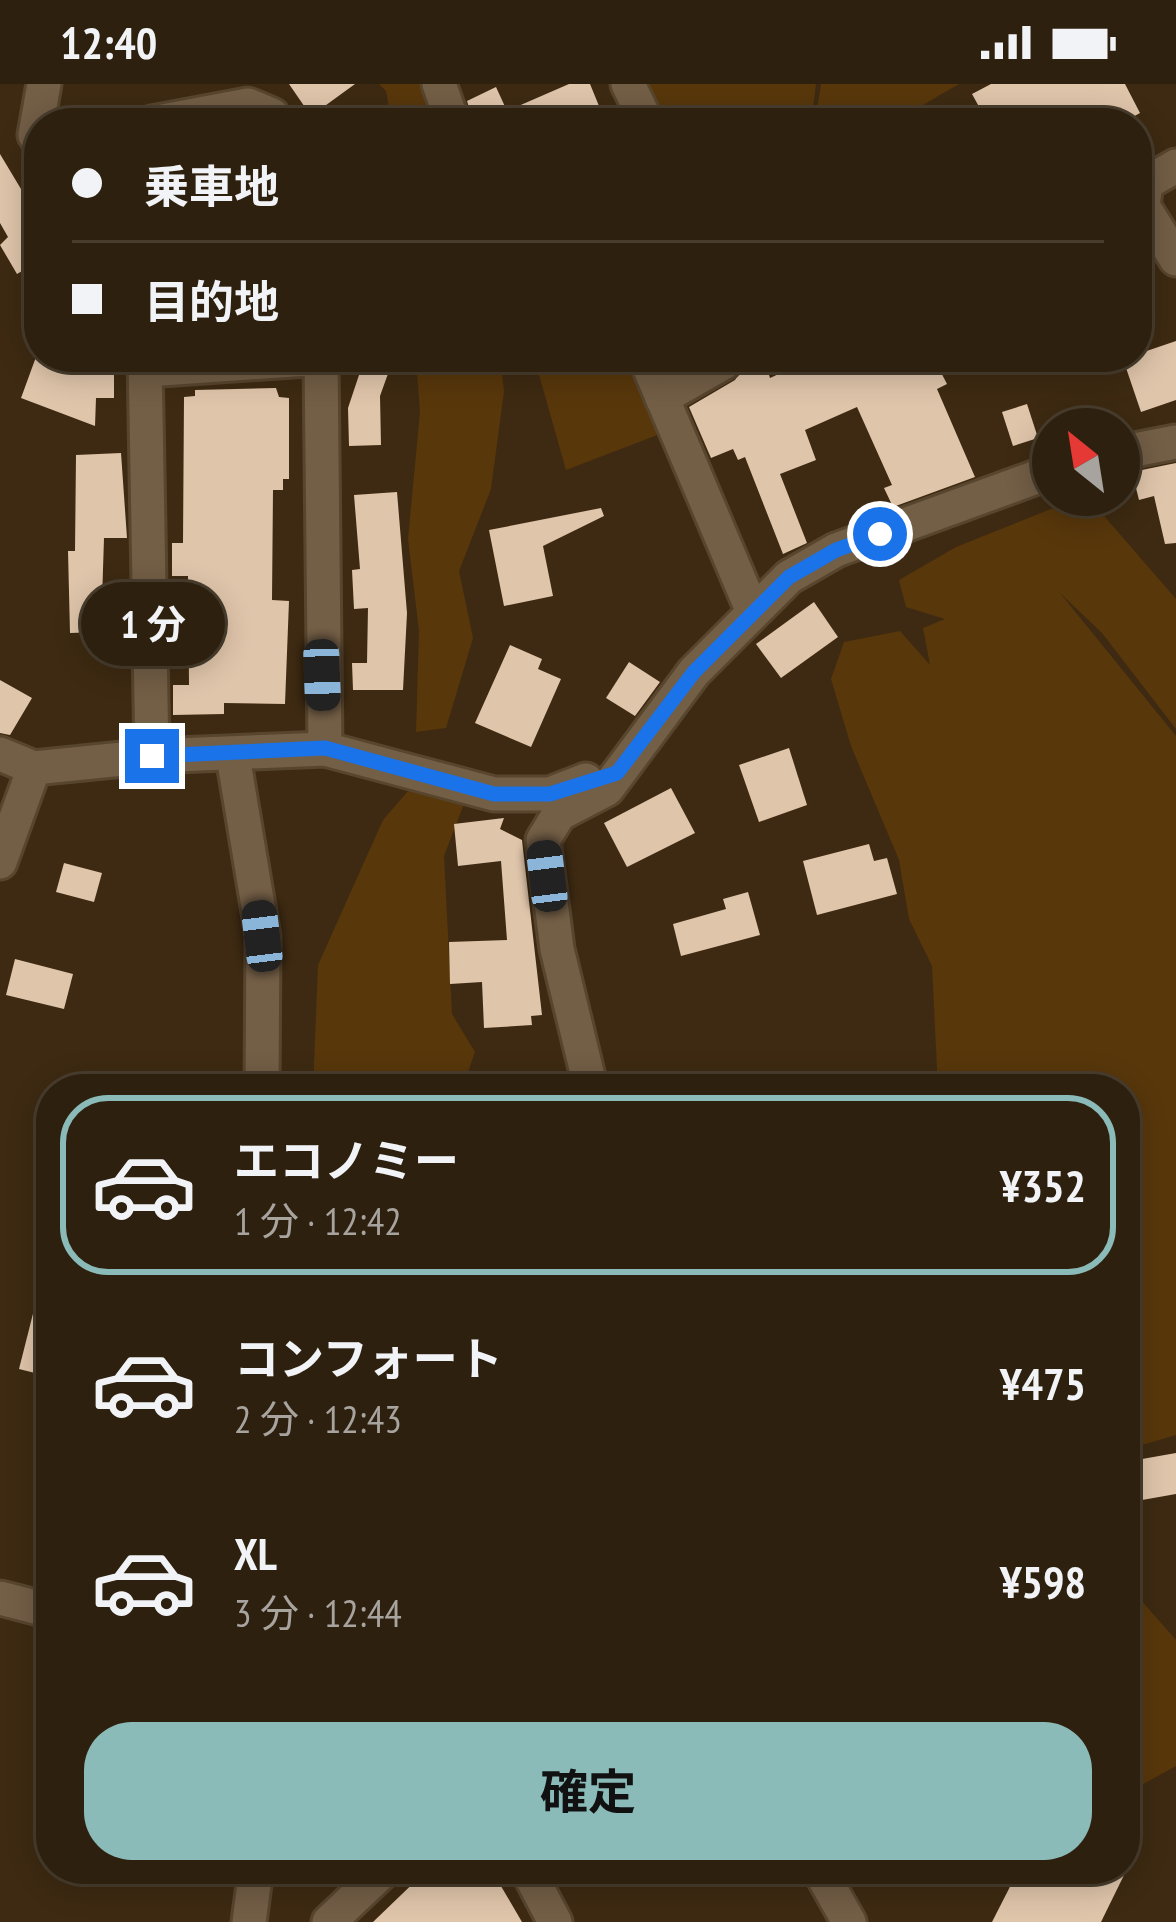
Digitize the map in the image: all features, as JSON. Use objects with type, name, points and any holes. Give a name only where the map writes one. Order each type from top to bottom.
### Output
[{"type":"street","points":[[188,98],[255,108]]},
{"type":"street","points":[[1152,220],[1176,259]]},
{"type":"street","points":[[146,372],[152,756]]},
{"type":"street","points":[[321,372],[325,748]]},
{"type":"street","points":[[651,372],[753,613]]},
{"type":"street","points":[[662,398],[707,372]]},
{"type":"street","points":[[1140,449],[1176,442]]},
{"type":"street","points":[[587,1074],[557,950],[543,840],[559,814],[607,789],[694,672],[789,577],[836,550],[1032,480]]},
{"type":"street","points":[[0,754],[34,768],[152,756],[233,756],[325,748],[494,794],[550,794],[617,773]]},
{"type":"street","points":[[233,756],[262,936],[262,1074]]},
{"type":"street","points":[[0,862],[34,768]]},
{"type":"street","points":[[0,1598],[36,1607]]},
{"type":"street","points":[[250,1922],[254,1884]]},
{"type":"street","points":[[329,1922],[369,1884]]},
{"type":"street","points":[[535,1884],[555,1922]]},
{"type":"street","points":[[827,1884],[849,1922]]},
{"type":"shaded area","points":[[379,84],[430,84],[439,108],[389,108],[386,91]]},
{"type":"shaded area","points":[[632,84],[816,84],[813,108],[636,108]]},
{"type":"shaded area","points":[[821,84],[959,84],[918,108],[817,108]]},
{"type":"shaded area","points":[[417,372],[502,372],[504,391],[491,489],[459,571],[473,638],[446,728],[416,732],[419,631],[408,539],[420,412]]},
{"type":"shaded area","points":[[538,372],[639,372],[660,434],[566,470]]},
{"type":"shaded area","points":[[1034,516],[1104,516],[1176,599],[1176,729],[1102,633],[1060,593],[1176,736],[1176,1435],[1140,1446],[1140,1074],[937,1074],[932,966],[909,919],[899,860],[851,746],[831,679],[844,642],[900,631],[930,665],[923,628],[945,619],[906,607],[899,580],[956,547]]},
{"type":"shaded area","points":[[422,775],[470,788],[444,856],[452,1014],[475,1052],[467,1074],[314,1074],[318,965],[383,820]]},
{"type":"shaded area","points":[[1140,1599],[1176,1640],[1176,1766],[1140,1786]]},
{"type":"building","points":[[289,84],[355,84],[322,108],[306,108]]},
{"type":"building","points":[[569,84],[590,84],[600,108],[514,108]]},
{"type":"building","points":[[991,84],[1125,84],[1137,108],[980,108],[972,94]]},
{"type":"building","points":[[496,87],[506,108],[469,108],[467,101]]},
{"type":"building","points":[[0,154],[24,194],[24,270],[17,274],[0,245],[8,237],[0,223]]},
{"type":"building","points":[[1176,341],[1176,400],[1141,412],[1127,372],[1152,372],[1152,349]]},
{"type":"building","points":[[31,372],[114,372],[114,398],[96,398],[95,426],[21,398]]},
{"type":"building","points":[[360,372],[389,372],[380,396],[381,445],[349,446],[348,408]]},
{"type":"building","points":[[740,372],[768,372],[770,378],[783,372],[941,372],[947,384],[937,389],[975,477],[893,507],[884,488],[892,485],[857,407],[805,430],[816,460],[780,474],[807,543],[783,554],[745,457],[738,460],[733,449],[711,458],[689,407],[735,380]]},
{"type":"building","points":[[276,388],[279,397],[289,398],[289,479],[283,479],[283,490],[273,490],[272,600],[289,601],[285,704],[224,703],[224,714],[173,715],[173,685],[189,685],[188,576],[172,576],[172,543],[183,543],[184,397],[195,396],[195,390]]},
{"type":"building","points":[[1027,404],[1032,440],[1013,446],[1002,412]]},
{"type":"building","points":[[121,453],[127,538],[104,538],[101,632],[70,633],[68,551],[75,551],[76,455]]},
{"type":"building","points":[[1176,463],[1176,543],[1165,544],[1154,496],[1140,500],[1140,470]]},
{"type":"building","points":[[397,492],[407,613],[403,690],[353,690],[352,663],[367,663],[368,608],[354,609],[352,570],[360,569],[354,495]]},
{"type":"building","points":[[601,508],[604,516],[543,546],[553,596],[504,606],[489,530]]},
{"type":"building","points":[[814,602],[838,637],[781,678],[756,644]]},
{"type":"building","points":[[510,645],[542,659],[538,669],[561,679],[531,747],[475,723]]},
{"type":"building","points":[[629,662],[660,682],[635,716],[606,698]]},
{"type":"building","points":[[0,680],[32,698],[10,735],[0,733]]},
{"type":"building","points":[[789,748],[807,805],[759,822],[739,765]]},
{"type":"building","points":[[671,788],[695,833],[627,867],[604,823]]},
{"type":"building","points":[[504,818],[500,829],[522,840],[542,1015],[531,1016],[532,1025],[484,1028],[482,982],[450,984],[449,942],[507,940],[501,861],[458,866],[454,824]]},
{"type":"building","points":[[869,844],[874,861],[887,858],[897,894],[817,915],[803,861]]},
{"type":"building","points":[[64,863],[102,873],[94,902],[56,892]]},
{"type":"building","points":[[748,892],[760,935],[681,956],[673,924],[726,909],[723,899]]},
{"type":"building","points":[[15,959],[73,974],[64,1009],[6,995]]},
{"type":"building","points":[[36,1302],[36,1373],[19,1369]]},
{"type":"building","points":[[1176,1453],[1176,1494],[1140,1500],[1140,1459]]},
{"type":"building","points":[[412,1884],[500,1884],[522,1922],[373,1922]]},
{"type":"building","points":[[1011,1884],[1120,1884],[1101,1922],[992,1922]]},
{"type":"route","points":[[152,756],[233,756],[325,748],[494,794],[550,794],[617,773],[694,672],[789,577],[836,550],[880,534]]}]
